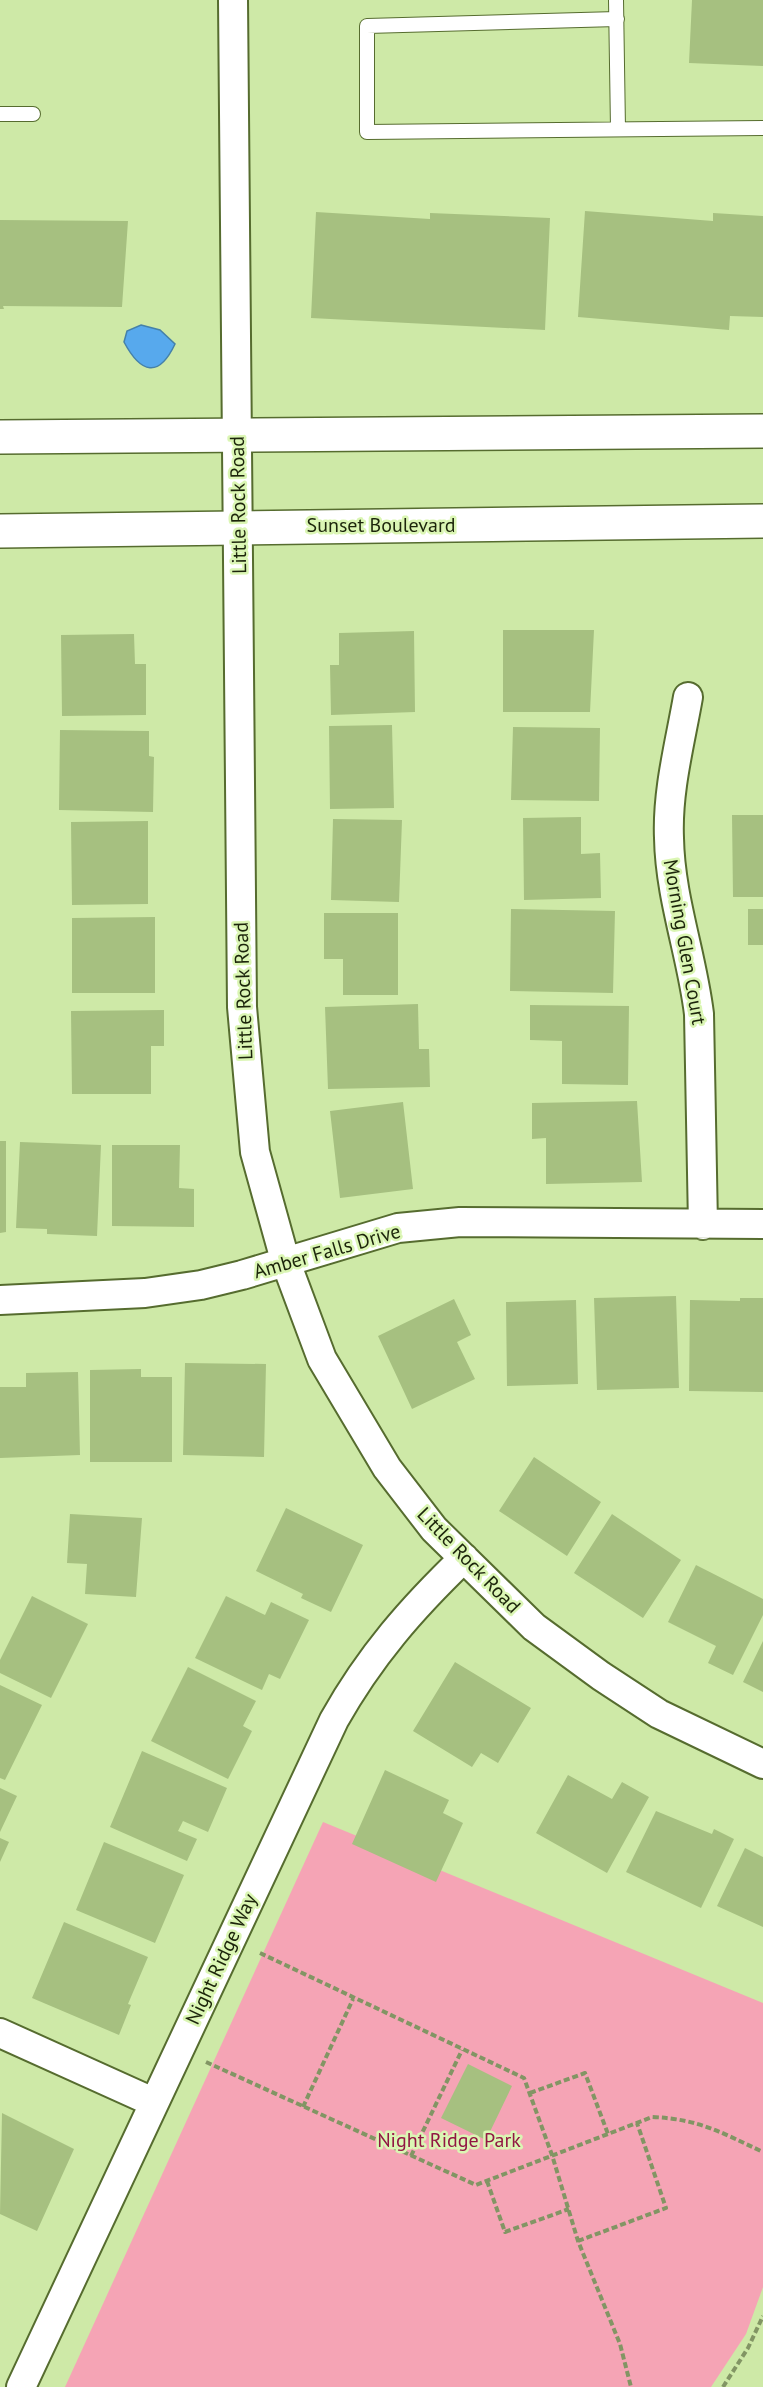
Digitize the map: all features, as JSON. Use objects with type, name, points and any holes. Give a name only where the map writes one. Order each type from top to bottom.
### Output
[{"type":"main road","points":[[0,437],[763,431]]},
{"type":"main road","name":"Sunset Boulevard","points":[[0,531],[763,521]]},
{"type":"street","name":"Little Rock Road","points":[[233,0],[240,894],[245,1064],[255,1152],[285,1260],[322,1359],[387,1468],[434,1530],[534,1627],[601,1676],[659,1714],[763,1764]]},
{"type":"street","name":"Morning Glen Court","points":[[688,697],[671,791],[668,837],[672,879],[695,981],[699,1014],[703,1225]]},
{"type":"street","name":"Amber Falls Drive","points":[[0,1300],[145,1293],[242,1275],[285,1260],[398,1228],[460,1222],[763,1224]]},
{"type":"street","name":"Night Ridge Way","points":[[21,2387],[334,1720],[360,1675],[385,1642],[464,1558]]},
{"type":"street","points":[[0,2033],[153,2102]]},
{"type":"lane","points":[[616,0],[618,129]]},
{"type":"lane","points":[[617,20],[367,26],[367,132],[763,128]]},
{"type":"lane","points":[[0,114],[33,114]]},
{"type":"path","points":[[256,1951],[353,1999],[524,2078],[552,2155],[578,2241],[620,2344],[631,2387]]},
{"type":"path","points":[[303,2107],[353,1999]]},
{"type":"path","points":[[411,2156],[462,2050]]},
{"type":"path","points":[[205,2062],[476,2185],[652,2117],[680,2118],[711,2126],[763,2152]]},
{"type":"path","points":[[530,2093],[585,2073],[608,2134]]},
{"type":"path","points":[[578,2241],[666,2208],[637,2123]]},
{"type":"path","points":[[487,2181],[505,2232],[569,2209]]},
{"type":"path","points":[[723,2387],[748,2348],[763,2316]]},
{"type":"green space","name":"Night Ridge Park","points":[[323,1822],[763,2003],[763,2287],[746,2334],[711,2387],[65,2387]]},
{"type":"water","points":[[141,325],[160,330],[175,344],[163,363],[156,367],[143,366],[130,353],[124,342],[127,331]]},
{"type":"building","points":[[692,0],[763,0],[763,66],[689,63]]},
{"type":"building","points":[[585,211],[713,221],[713,213],[763,216],[763,317],[730,316],[729,330],[578,317]]},
{"type":"building","points":[[316,212],[430,219],[430,213],[550,218],[545,330],[311,318]]},
{"type":"building","points":[[0,220],[128,221],[122,307],[3,306],[4,309],[0,309]]},
{"type":"building","points":[[503,630],[594,630],[590,712],[503,712]]},
{"type":"building","points":[[414,631],[415,712],[331,715],[330,665],[339,665],[339,633]]},
{"type":"building","points":[[134,634],[135,664],[146,664],[146,715],[62,716],[61,635]]},
{"type":"building","points":[[392,725],[394,808],[330,809],[329,726]]},
{"type":"building","points":[[513,727],[600,728],[599,801],[511,800]]},
{"type":"building","points":[[60,730],[149,731],[149,756],[154,757],[153,812],[59,810]]},
{"type":"building","points":[[732,815],[763,815],[763,897],[733,897]]},
{"type":"building","points":[[581,817],[581,854],[600,853],[601,898],[524,900],[523,818]]},
{"type":"building","points":[[333,819],[402,820],[399,902],[331,900]]},
{"type":"building","points":[[148,821],[148,904],[72,905],[71,822]]},
{"type":"building","points":[[511,909],[615,911],[613,993],[510,991]]},
{"type":"building","points":[[748,909],[763,909],[763,945],[748,945]]},
{"type":"building","points":[[324,913],[398,913],[398,995],[343,995],[343,959],[324,959]]},
{"type":"building","points":[[155,917],[155,993],[72,993],[72,918]]},
{"type":"building","points":[[418,1004],[419,1049],[429,1049],[430,1087],[328,1089],[325,1007]]},
{"type":"building","points":[[530,1005],[629,1006],[628,1085],[562,1084],[562,1041],[530,1040]]},
{"type":"building","points":[[164,1010],[164,1046],[151,1046],[151,1094],[72,1094],[71,1011]]},
{"type":"building","points":[[637,1101],[642,1182],[546,1184],[546,1138],[532,1139],[532,1103]]},
{"type":"building","points":[[403,1102],[413,1189],[340,1198],[330,1111]]},
{"type":"building","points":[[0,1141],[6,1141],[6,1232],[0,1233]]},
{"type":"building","points":[[20,1142],[101,1145],[97,1236],[47,1234],[47,1229],[16,1228]]},
{"type":"building","points":[[112,1145],[180,1145],[179,1188],[194,1189],[194,1227],[112,1226]]},
{"type":"building","points":[[676,1296],[679,1388],[597,1390],[594,1298]]},
{"type":"building","points":[[740,1298],[763,1298],[763,1392],[689,1391],[690,1300],[740,1301]]},
{"type":"building","points":[[454,1299],[471,1335],[457,1342],[475,1379],[412,1409],[378,1336]]},
{"type":"building","points":[[576,1300],[578,1384],[507,1386],[506,1302]]},
{"type":"building","points":[[185,1363],[266,1364],[264,1457],[183,1455]]},
{"type":"building","points":[[141,1369],[141,1377],[172,1377],[172,1462],[90,1462],[90,1370]]},
{"type":"building","points":[[78,1372],[80,1455],[0,1458],[0,1387],[26,1387],[26,1373]]},
{"type":"building","points":[[534,1457],[601,1502],[567,1556],[499,1511]]},
{"type":"building","points":[[286,1508],[363,1545],[331,1612],[301,1598],[303,1594],[256,1571]]},
{"type":"building","points":[[70,1514],[142,1518],[136,1597],[85,1594],[87,1564],[67,1563]]},
{"type":"building","points":[[612,1514],[681,1560],[643,1618],[574,1573]]},
{"type":"building","points":[[696,1565],[763,1599],[763,1615],[733,1675],[708,1663],[716,1646],[668,1622]]},
{"type":"building","points":[[32,1596],[88,1624],[51,1698],[0,1673],[0,1660]]},
{"type":"building","points":[[226,1596],[265,1615],[271,1602],[309,1620],[280,1679],[269,1674],[262,1690],[195,1658]]},
{"type":"building","points":[[763,1641],[763,1692],[743,1682]]},
{"type":"building","points":[[455,1662],[531,1708],[498,1763],[481,1753],[472,1767],[413,1731]]},
{"type":"building","points":[[188,1667],[256,1701],[243,1726],[252,1731],[228,1779],[151,1741]]},
{"type":"building","points":[[0,1685],[42,1705],[5,1780],[0,1778]]},
{"type":"building","points":[[142,1751],[227,1788],[208,1832],[183,1821],[178,1831],[197,1839],[187,1861],[110,1827]]},
{"type":"building","points":[[385,1770],[449,1800],[443,1813],[463,1823],[436,1882],[352,1844]]},
{"type":"building","points":[[568,1775],[612,1799],[622,1782],[649,1797],[607,1873],[536,1833]]},
{"type":"building","points":[[0,1788],[17,1796],[0,1832]]},
{"type":"building","points":[[656,1811],[712,1834],[714,1829],[734,1839],[701,1908],[626,1872]]},
{"type":"building","points":[[0,1838],[9,1842],[0,1862]]},
{"type":"building","points":[[104,1842],[184,1875],[155,1943],[76,1910]]},
{"type":"building","points":[[745,1848],[763,1857],[763,1927],[717,1906]]},
{"type":"building","points":[[64,1922],[148,1957],[128,2004],[131,2005],[119,2035],[32,1998]]},
{"type":"building","points":[[468,2064],[512,2086],[486,2140],[441,2118]]},
{"type":"building","points":[[2,2113],[74,2149],[37,2231],[0,2214]]}]
